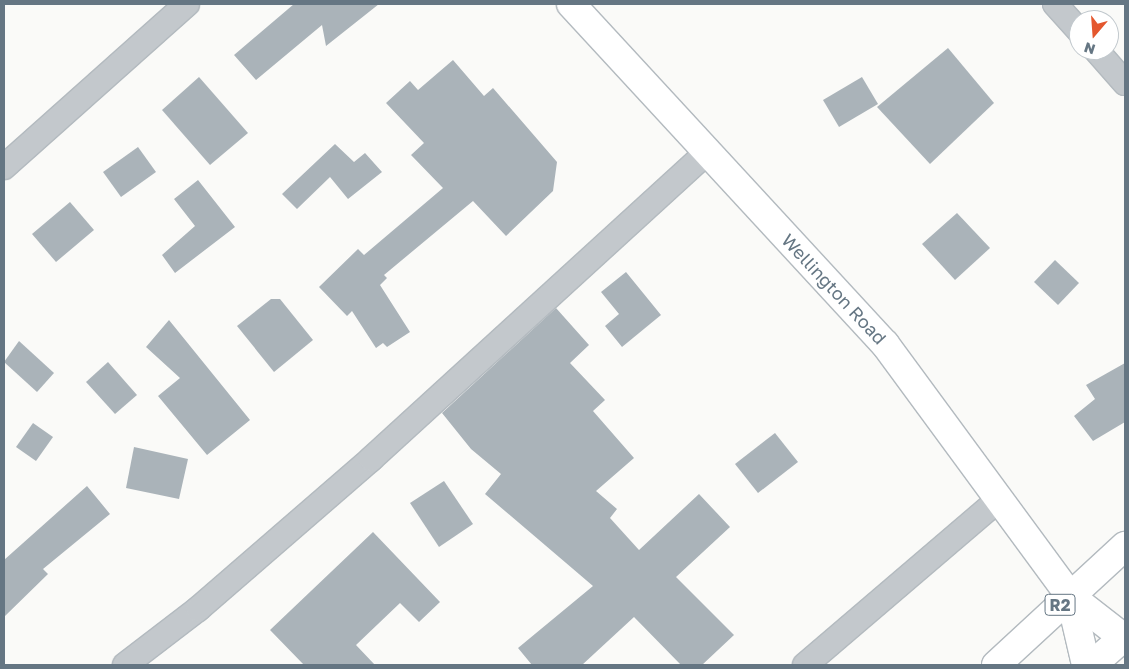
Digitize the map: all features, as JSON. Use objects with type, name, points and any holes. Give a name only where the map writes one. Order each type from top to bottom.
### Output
[{"type":"main road","name":"Wellington Road","points":[[571,4],[706,153],[885,344],[997,501],[1070,596]]},
{"type":"main road","name":"R2","points":[[996,665],[1125,546]]},
{"type":"main road","points":[[1070,596],[1125,637],[1092,665]]},
{"type":"main road","points":[[1070,596],[1086,665]]},
{"type":"street","points":[[4,167],[187,4]]},
{"type":"street","points":[[1054,4],[1069,20]]},
{"type":"street","points":[[1105,60],[1125,83]]},
{"type":"street","points":[[125,665],[198,609],[371,459],[706,153]]},
{"type":"street","points":[[805,665],[997,501]]},
{"type":"building","points":[[294,4],[379,4],[326,46],[322,25],[256,80],[234,55]]},
{"type":"building","points":[[948,48],[994,103],[930,164],[877,107]]},
{"type":"building","points":[[453,60],[484,96],[493,88],[557,162],[553,191],[506,236],[473,201],[384,275],[387,278],[380,285],[410,332],[387,347],[383,343],[376,348],[352,311],[347,316],[319,287],[358,249],[364,255],[443,188],[411,155],[424,143],[386,103],[410,81],[418,90]]},
{"type":"building","points":[[199,77],[248,133],[210,165],[162,110]]},
{"type":"building","points":[[862,77],[878,104],[839,127],[823,100]]},
{"type":"building","points":[[335,144],[354,162],[365,153],[382,172],[348,199],[330,177],[297,209],[282,194]]},
{"type":"building","points":[[138,147],[156,172],[121,197],[103,172]]},
{"type":"building","points":[[198,180],[235,227],[175,273],[162,255],[195,226],[174,199]]},
{"type":"building","points":[[70,202],[94,230],[56,262],[32,234]]},
{"type":"building","points":[[957,213],[990,248],[955,280],[922,244]]},
{"type":"building","points":[[1055,260],[1079,283],[1058,305],[1034,282]]},
{"type":"building","points":[[626,272],[661,315],[622,347],[605,326],[619,314],[601,292]]},
{"type":"building","points":[[271,299],[280,299],[313,340],[274,372],[237,326]]},
{"type":"building","points":[[556,308],[589,345],[570,363],[605,400],[593,411],[634,458],[596,491],[617,509],[610,518],[639,550],[699,494],[730,527],[676,577],[734,635],[702,665],[681,665],[634,617],[582,665],[532,665],[518,648],[593,586],[485,494],[501,474],[471,449],[442,413]]},
{"type":"building","points":[[169,320],[250,420],[207,455],[158,396],[180,378],[146,347]]},
{"type":"building","points":[[19,341],[54,373],[37,392],[4,362]]},
{"type":"building","points":[[108,362],[137,395],[115,414],[86,382]]},
{"type":"building","points":[[1125,363],[1125,422],[1093,441],[1074,416],[1095,399],[1086,385]]},
{"type":"building","points":[[33,423],[53,437],[36,461],[16,447]]},
{"type":"building","points":[[775,433],[798,462],[758,493],[735,464]]},
{"type":"building","points":[[134,447],[188,459],[179,499],[126,488]]},
{"type":"building","points":[[444,481],[473,524],[439,547],[410,503]]},
{"type":"building","points":[[87,486],[110,514],[43,569],[48,574],[4,617],[4,560]]},
{"type":"building","points":[[373,532],[440,602],[419,622],[400,603],[356,645],[375,665],[304,665],[270,630]]}]
